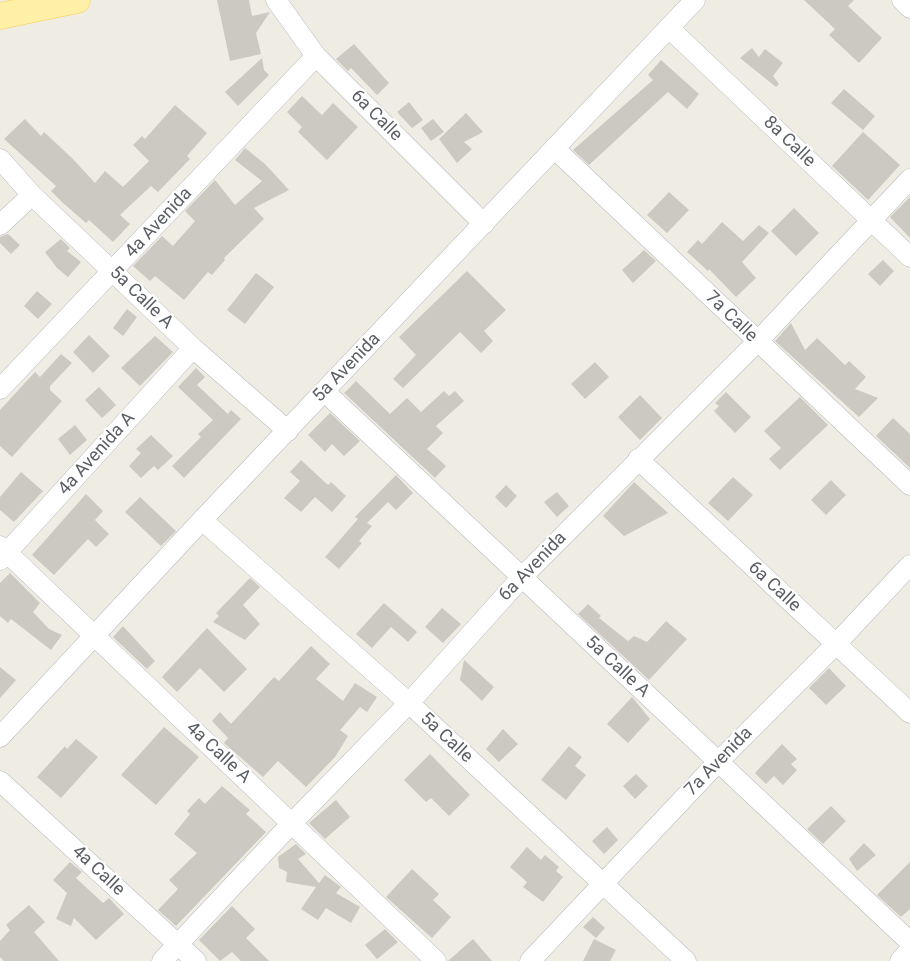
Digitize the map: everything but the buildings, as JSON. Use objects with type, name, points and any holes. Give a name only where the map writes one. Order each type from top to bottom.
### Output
[{"type":"main road","points":[[0,16],[77,0]]},
{"type":"street","name":"6a Calle","points":[[276,0],[316,57],[484,224]]},
{"type":"street","name":"5a Avenida","points":[[0,737],[93,635],[695,0]]},
{"type":"street","points":[[902,0],[910,8]]},
{"type":"street","name":"8a Calle","points":[[669,28],[910,257]]},
{"type":"street","name":"4a Avenida","points":[[0,389],[316,57]]},
{"type":"street","name":"7a Calle","points":[[554,148],[910,485]]},
{"type":"street","name":"5a Calle A","points":[[0,159],[32,195],[193,348],[288,431]]},
{"type":"street","name":"6a Avenida","points":[[162,961],[292,823],[409,704],[522,577],[757,342],[910,179]]},
{"type":"street","points":[[0,225],[32,195]]},
{"type":"street","name":"4a Avenida A","points":[[2,553],[193,348]]},
{"type":"street","name":"5a Calle A","points":[[324,391],[910,942]]},
{"type":"street","name":"6a Calle","points":[[638,459],[910,713]]},
{"type":"street","name":"5a Calle","points":[[202,520],[409,704],[686,961]]},
{"type":"street","name":"4a Calle A","points":[[2,553],[93,635],[436,961]]},
{"type":"street","name":"7a Avenida","points":[[530,961],[718,762],[836,645],[910,565]]},
{"type":"street","name":"4a Calle","points":[[0,781],[196,961]]},
{"type":"street","points":[[900,961],[910,950]]}]
